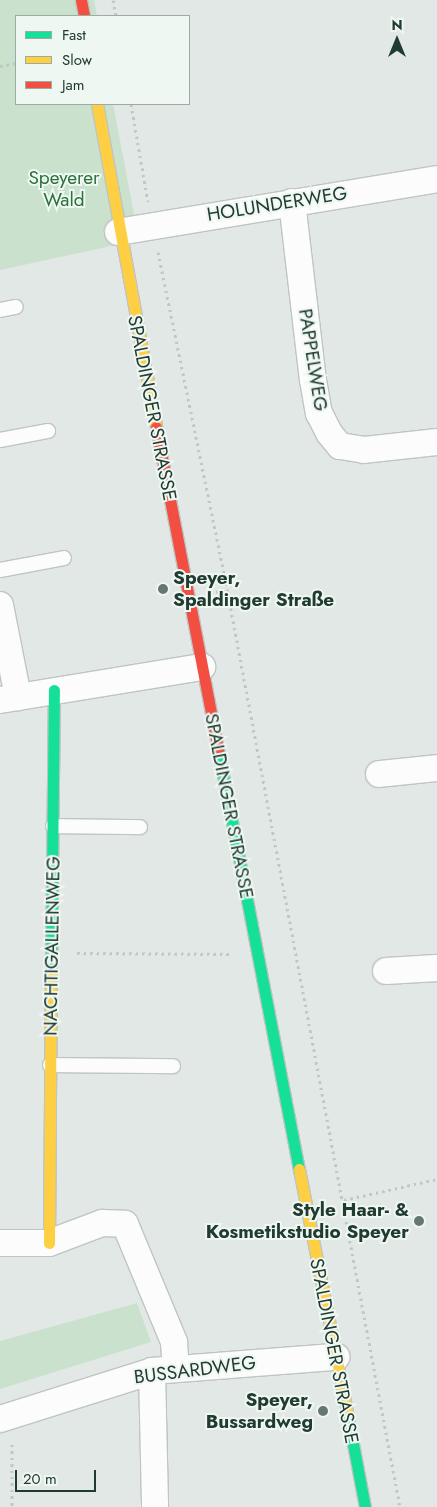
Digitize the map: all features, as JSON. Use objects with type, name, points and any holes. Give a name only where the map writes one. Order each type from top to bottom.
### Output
[{"type":"street","points":[[82,0],[84,15]]},
{"type":"street","name":"SPALDINGER STRASSE","points":[[98,105],[118,232],[365,1507]]},
{"type":"street","name":"HOLUNDERWEG","points":[[118,232],[292,202],[437,180]]},
{"type":"street","name":"PAPPELWEG","points":[[292,202],[318,413],[329,434],[340,446],[364,450],[437,442]]},
{"type":"street","points":[[0,605],[9,698],[202,667]]},
{"type":"street","name":"NACHTIGALLENWEG","points":[[49,1243],[54,690]]},
{"type":"street","points":[[379,774],[437,768]]},
{"type":"street","points":[[386,971],[437,968]]},
{"type":"street","points":[[0,1243],[49,1243],[102,1223],[125,1224],[174,1342],[164,1370],[155,1507]]},
{"type":"street","name":"BUSSARDWEG","points":[[6,1418],[164,1370],[336,1357]]},
{"type":"lane","points":[[0,310],[16,307]]},
{"type":"lane","points":[[0,440],[48,431]]},
{"type":"lane","points":[[0,570],[64,558]]},
{"type":"lane","points":[[53,826],[140,827]]},
{"type":"lane","points":[[50,1065],[173,1066]]},
{"type":"path","points":[[113,0],[116,15]]},
{"type":"path","points":[[0,66],[15,63]]},
{"type":"path","points":[[131,105],[152,225],[228,589],[400,1507]]},
{"type":"path","points":[[52,952],[243,955]]},
{"type":"path","points":[[344,1200],[437,1179]]},
{"type":"path","points":[[6,1418],[12,1507]]},
{"type":"green space","name":"Speyerer Wald","points":[[0,0],[94,0],[97,15],[15,15],[15,105],[113,105],[139,240],[0,270]]},
{"type":"green space","points":[[137,1303],[151,1342],[0,1389],[0,1341]]},
{"type":"traffic: fast","points":[[51,971],[54,690]]},
{"type":"traffic: fast","points":[[218,749],[299,1169]]},
{"type":"traffic: fast","points":[[347,1412],[365,1507]]},
{"type":"traffic: slow","points":[[97,105],[156,427]]},
{"type":"traffic: slow","points":[[49,1243],[51,971]]},
{"type":"traffic: slow","points":[[299,1169],[347,1412]]},
{"type":"traffic: jam","points":[[81,0],[84,15]]},
{"type":"traffic: jam","points":[[156,427],[218,749]]},
{"type":"place","name":"Speyer, Spaldinger Straße","points":[[163,589]]},
{"type":"place","name":"Style Haar- & Kosmetikstudio Speyer","points":[[419,1221]]},
{"type":"place","name":"Speyer, Bussardweg","points":[[323,1411]]}]
